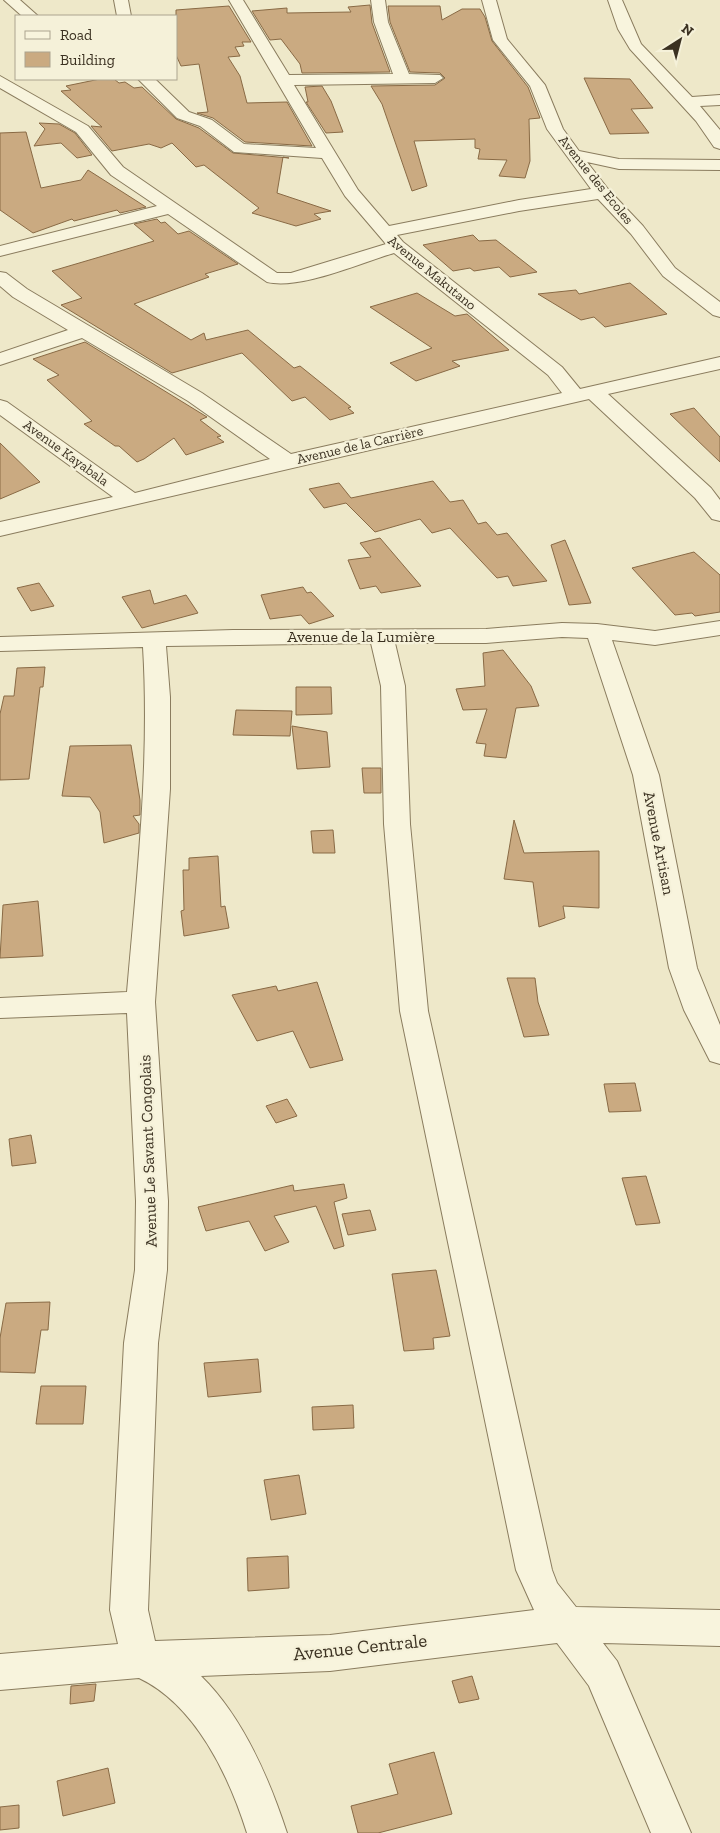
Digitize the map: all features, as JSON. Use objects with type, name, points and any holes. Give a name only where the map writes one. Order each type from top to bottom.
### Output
[{"type":"street","points":[[10,0],[30,15]]},
{"type":"street","points":[[121,0],[124,15]]},
{"type":"street","name":"Avenue Makutano","points":[[236,0],[351,192],[383,232],[397,246],[585,394],[703,493],[720,514]]},
{"type":"street","points":[[378,0],[381,22],[403,79]]},
{"type":"street","name":"Avenue des Ecoles","points":[[489,0],[500,40],[537,85],[555,129],[602,193],[636,230],[670,272],[720,311]]},
{"type":"street","points":[[615,0],[626,30],[635,45],[688,102],[720,144]]},
{"type":"street","points":[[284,80],[435,78]]},
{"type":"street","points":[[145,80],[183,115],[206,123],[240,149],[328,153]]},
{"type":"street","points":[[0,82],[82,129],[93,138],[105,159],[117,171],[273,278],[281,280],[292,279],[397,246]]},
{"type":"street","points":[[688,102],[720,100]]},
{"type":"street","points":[[576,156],[590,157],[619,164],[720,165]]},
{"type":"street","points":[[383,232],[476,215],[529,202],[602,193]]},
{"type":"street","points":[[0,251],[170,208]]},
{"type":"street","points":[[0,277],[20,294],[201,402],[287,461]]},
{"type":"street","points":[[0,359],[83,331]]},
{"type":"street","name":"Avenue de la Carrière","points":[[0,529],[131,500],[287,461],[720,363]]},
{"type":"street","name":"Avenue Kayabala","points":[[0,406],[131,500]]},
{"type":"street","name":"Avenue de la Lumière","points":[[0,644],[154,641],[233,637],[486,636],[562,630],[598,631],[655,638],[720,628]]},
{"type":"street","name":"Avenue Artisan","points":[[598,631],[646,775],[683,968],[698,1010],[720,1053]]},
{"type":"street","points":[[381,636],[393,686],[397,824],[414,1011],[534,1570],[543,1593],[603,1674],[671,1833]]},
{"type":"street","name":"Avenue Le Savant Congolais","points":[[141,1660],[129,1610],[141,1343],[152,1270],[152,1201],[141,1002],[157,790],[158,697],[154,641]]},
{"type":"street","points":[[0,1008],[141,1002]]},
{"type":"street","name":"Avenue Centrale","points":[[0,1672],[141,1660],[330,1653],[565,1624],[720,1628]]},
{"type":"street","points":[[141,1660],[175,1678],[200,1705],[224,1739],[247,1779],[267,1833]]},
{"type":"building","points":[[370,5],[372,23],[390,72],[302,73],[300,64],[281,39],[270,40],[252,11],[287,8],[287,13],[351,12],[348,7]]},
{"type":"building","points":[[229,6],[251,42],[242,42],[244,46],[235,47],[240,56],[228,57],[240,76],[247,103],[287,102],[312,146],[245,142],[213,118],[197,113],[208,112],[199,64],[181,66],[178,59],[178,15],[176,15],[176,10]]},
{"type":"building","points":[[388,6],[440,6],[442,20],[462,9],[480,9],[485,17],[492,41],[528,87],[540,118],[529,119],[530,161],[525,178],[499,176],[507,160],[478,159],[480,149],[475,148],[475,139],[414,141],[427,186],[412,191],[382,104],[371,86],[435,85],[445,78],[440,73],[410,72],[390,22]]},
{"type":"building","points":[[584,78],[630,79],[653,108],[631,109],[649,133],[610,134]]},
{"type":"building","points":[[95,80],[115,80],[119,83],[125,82],[134,88],[142,87],[176,119],[199,128],[233,153],[283,157],[277,193],[331,211],[314,214],[321,219],[296,226],[252,213],[259,208],[204,165],[196,167],[172,143],[161,148],[149,144],[112,151],[91,126],[102,127],[61,91],[71,90],[66,86]]},
{"type":"building","points":[[322,86],[331,101],[343,132],[326,133],[306,102],[308,102],[305,87]]},
{"type":"building","points":[[39,123],[59,124],[75,133],[92,155],[77,158],[61,143],[34,146],[45,129]]},
{"type":"building","points":[[26,132],[41,188],[81,180],[88,170],[146,207],[120,213],[117,210],[74,221],[72,219],[33,233],[0,210],[0,133]]},
{"type":"building","points":[[157,219],[161,223],[165,222],[178,234],[189,231],[238,264],[205,274],[209,277],[134,304],[191,340],[204,333],[206,340],[248,330],[294,368],[300,366],[351,407],[348,408],[354,413],[330,420],[305,397],[292,401],[242,353],[172,373],[61,305],[82,298],[52,271],[154,241],[134,224]]},
{"type":"building","points":[[473,235],[479,241],[496,240],[537,272],[510,277],[499,267],[474,271],[470,268],[453,271],[423,245]]},
{"type":"building","points":[[630,283],[667,314],[605,327],[594,317],[581,320],[538,294],[576,290],[579,294]]},
{"type":"building","points":[[417,293],[455,316],[467,314],[509,350],[452,361],[460,366],[416,381],[390,363],[432,348],[370,307]]},
{"type":"building","points":[[85,342],[207,417],[200,420],[221,436],[217,437],[224,442],[186,455],[174,438],[137,462],[119,446],[115,446],[84,424],[92,421],[47,380],[59,375],[33,359]]},
{"type":"building","points":[[694,408],[720,437],[720,462],[670,414]]},
{"type":"building","points":[[0,443],[40,482],[0,499]]},
{"type":"building","points":[[433,481],[450,502],[463,500],[478,524],[486,522],[497,535],[507,533],[547,581],[513,586],[508,576],[497,578],[450,528],[432,533],[420,519],[375,532],[346,503],[324,508],[309,489],[339,483],[351,498]]},
{"type":"building","points":[[380,538],[421,586],[381,593],[376,586],[360,589],[348,560],[371,557],[360,543]]},
{"type":"building","points":[[565,540],[591,603],[569,605],[551,545]]},
{"type":"building","points":[[694,552],[720,575],[720,612],[695,616],[692,613],[675,615],[632,568]]},
{"type":"building","points":[[39,583],[54,606],[31,611],[17,588]]},
{"type":"building","points":[[303,587],[307,593],[311,592],[334,616],[309,624],[301,615],[270,619],[261,595]]},
{"type":"building","points":[[150,590],[154,604],[186,595],[198,613],[142,628],[122,597]]},
{"type":"building","points":[[503,650],[531,686],[539,706],[516,708],[506,758],[484,756],[486,744],[476,743],[487,709],[463,710],[456,689],[485,686],[483,653]]},
{"type":"building","points":[[45,667],[43,687],[40,687],[29,779],[0,780],[0,714],[4,696],[14,696],[17,668]]},
{"type":"building","points":[[296,687],[331,687],[332,714],[296,715]]},
{"type":"building","points":[[236,710],[292,711],[290,736],[233,735]]},
{"type":"building","points":[[292,726],[327,732],[330,767],[297,769]]},
{"type":"building","points":[[131,745],[140,800],[140,815],[133,816],[139,824],[139,833],[104,843],[100,812],[90,797],[62,796],[70,746]]},
{"type":"building","points":[[362,768],[381,768],[381,793],[364,793]]},
{"type":"building","points":[[514,820],[524,853],[599,851],[599,908],[563,906],[565,918],[539,927],[533,882],[504,879]]},
{"type":"building","points":[[333,830],[335,853],[313,853],[311,831]]},
{"type":"building","points":[[218,856],[221,907],[225,906],[229,928],[184,936],[181,911],[184,910],[183,870],[189,870],[189,858]]},
{"type":"building","points":[[38,901],[43,956],[0,958],[3,905]]},
{"type":"building","points":[[507,978],[535,978],[538,1002],[549,1035],[524,1037]]},
{"type":"building","points":[[317,982],[343,1060],[310,1068],[293,1031],[257,1041],[232,995],[276,986],[278,991]]},
{"type":"building","points":[[635,1083],[641,1111],[609,1112],[604,1084]]},
{"type":"building","points":[[287,1099],[297,1116],[276,1123],[266,1106]]},
{"type":"building","points":[[31,1135],[36,1163],[12,1166],[9,1139]]},
{"type":"building","points":[[646,1176],[660,1223],[636,1225],[622,1178]]},
{"type":"building","points":[[344,1184],[347,1198],[334,1202],[344,1246],[334,1249],[316,1206],[274,1216],[289,1242],[265,1251],[249,1221],[206,1231],[198,1207],[293,1185],[294,1191]]},
{"type":"building","points":[[370,1210],[376,1230],[348,1235],[342,1214]]},
{"type":"building","points":[[436,1270],[450,1336],[433,1338],[434,1349],[404,1351],[392,1274]]},
{"type":"building","points":[[50,1302],[48,1330],[41,1330],[35,1373],[0,1372],[0,1338],[6,1303]]},
{"type":"building","points":[[258,1359],[261,1392],[208,1397],[204,1363]]},
{"type":"building","points":[[41,1386],[86,1386],[83,1424],[36,1424]]},
{"type":"building","points":[[353,1405],[354,1428],[313,1430],[312,1407]]},
{"type":"building","points":[[299,1475],[306,1514],[271,1520],[264,1480]]},
{"type":"building","points":[[288,1556],[289,1588],[248,1591],[247,1558]]},
{"type":"building","points":[[472,1676],[479,1699],[459,1703],[452,1681]]},
{"type":"building","points":[[96,1684],[94,1701],[70,1704],[71,1686]]},
{"type":"building","points":[[434,1752],[452,1814],[378,1833],[358,1833],[351,1806],[398,1794],[389,1764]]},
{"type":"building","points":[[108,1768],[115,1803],[63,1816],[57,1781]]},
{"type":"building","points":[[19,1805],[19,1828],[0,1830],[0,1807]]}]
